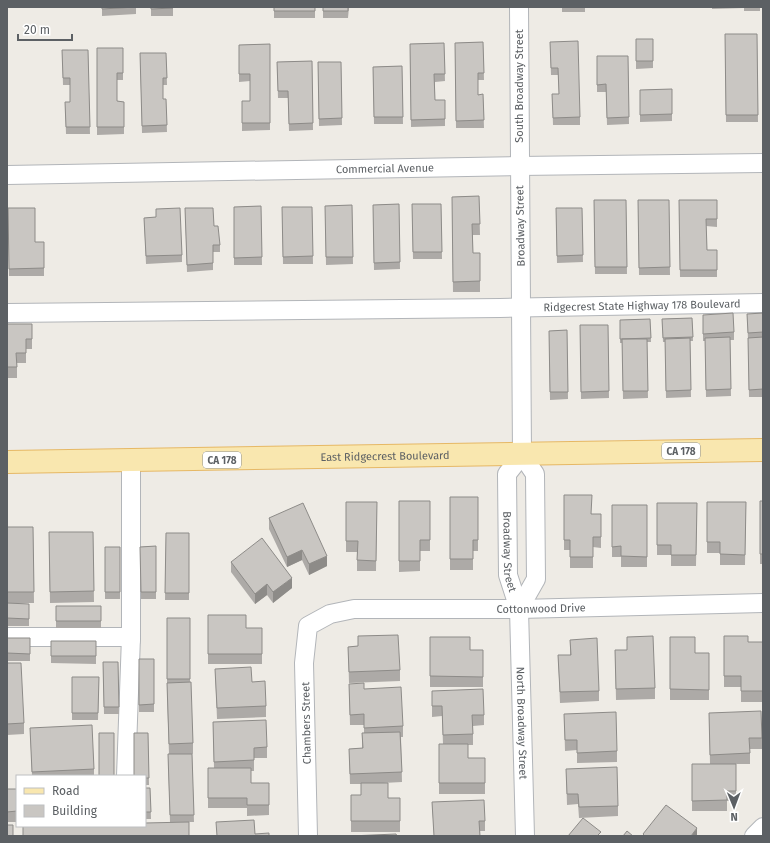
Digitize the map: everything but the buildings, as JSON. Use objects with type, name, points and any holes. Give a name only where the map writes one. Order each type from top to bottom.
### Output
[{"type":"main road","name":"East Ridgecrest Boulevard","points":[[7,462],[763,450]]},
{"type":"street","name":"South Broadway Street","points":[[519,7],[519,166]]},
{"type":"street","name":"Commercial Avenue","points":[[7,175],[763,163]]},
{"type":"street","name":"Broadway Street","points":[[519,166],[522,455],[535,474],[536,579],[519,609]]},
{"type":"street","name":"Ridgecrest State Highway 178 Boulevard","points":[[7,313],[521,308],[763,303]]},
{"type":"street","name":"Broadway Street","points":[[519,609],[508,575],[507,474],[522,455]]},
{"type":"street","points":[[126,775],[131,637],[131,461]]},
{"type":"street","name":"Cottonwood Drive","points":[[322,618],[330,614],[354,609],[519,609],[763,603]]},
{"type":"street","name":"North Broadway Street","points":[[519,609],[525,836]]},
{"type":"street","name":"Chambers Street","points":[[308,836],[304,663],[308,626],[322,618]]},
{"type":"street","points":[[7,638],[131,637]]},
{"type":"street","points":[[754,836],[763,828]]}]
